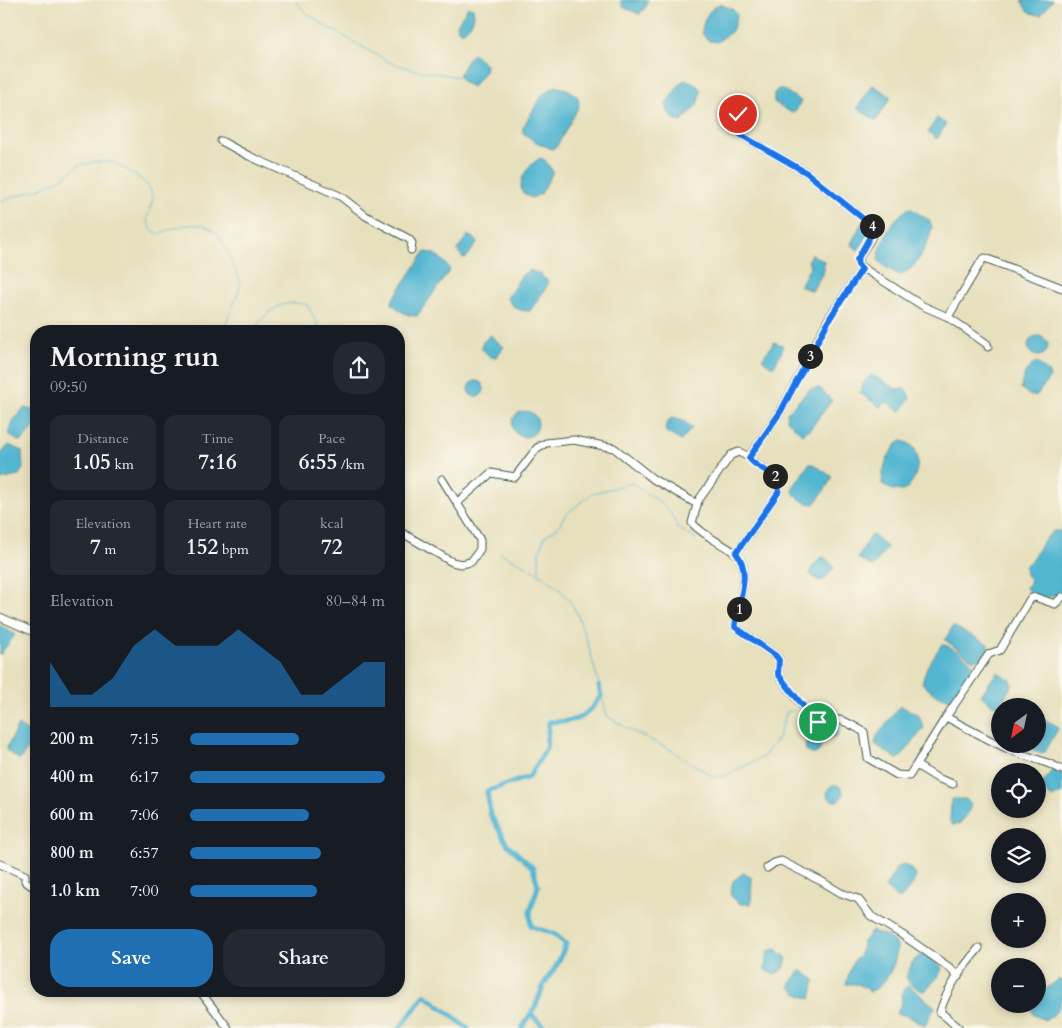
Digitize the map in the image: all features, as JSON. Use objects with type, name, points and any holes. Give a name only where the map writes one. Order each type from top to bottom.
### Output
[{"type":"street","points":[[746,102],[733,124],[734,128],[741,135],[807,173],[872,226],[871,238],[857,260],[858,265],[923,306],[948,317],[987,344],[988,347]]},
{"type":"street","points":[[221,141],[249,156],[340,196],[366,216],[409,239],[412,243],[411,250]]},
{"type":"street","points":[[948,317],[985,258],[1062,288]]},
{"type":"street","points":[[749,458],[781,411],[830,318],[862,269]]},
{"type":"street","points":[[458,502],[491,472],[515,477],[538,448],[546,443],[574,440],[614,448],[653,479],[697,504]]},
{"type":"street","points":[[736,553],[778,493],[780,486],[776,476],[738,452],[734,452],[697,504],[692,523],[701,533],[736,553],[741,561],[743,592],[735,627],[776,656],[779,660],[778,674],[818,722],[828,717],[864,732],[868,758],[897,775],[909,776],[989,654],[1000,650],[1030,599],[1035,597],[1055,604],[1062,597]]},
{"type":"street","points":[[405,535],[452,562],[460,564],[471,562],[481,544],[458,502],[442,479]]},
{"type":"street","points":[[0,617],[30,631]]},
{"type":"street","points":[[946,717],[1008,749],[1033,759],[1046,761],[1062,770]]},
{"type":"street","points":[[916,765],[953,784]]},
{"type":"street","points":[[767,868],[781,861],[821,880],[841,893],[858,899],[871,916],[902,934],[950,968],[958,976]]},
{"type":"street","points":[[0,864],[25,875],[25,881],[30,885]]},
{"type":"street","points":[[959,1028],[940,1012],[943,1002],[958,976],[979,948]]},
{"type":"street","points":[[205,997],[228,1028]]},
{"type":"water","points":[[621,0],[648,0],[645,8],[639,14],[623,7]]},
{"type":"water","points":[[1022,0],[1053,0],[1041,15],[1028,11]]},
{"type":"water","points":[[720,4],[732,9],[737,15],[732,31],[717,42],[709,41],[702,34],[703,25],[709,12]]},
{"type":"water","points":[[468,7],[473,8],[473,19],[470,25],[462,32],[458,29],[457,24]]},
{"type":"water","points":[[474,54],[486,65],[485,71],[472,87],[463,82],[459,75],[468,58]]},
{"type":"water","points":[[685,80],[693,82],[701,90],[698,103],[682,122],[671,116],[666,104],[681,82]]},
{"type":"water","points":[[873,85],[891,97],[876,121],[857,108]]},
{"type":"water","points":[[556,86],[569,90],[578,97],[579,106],[557,146],[552,149],[536,142],[523,133],[523,127],[543,94]]},
{"type":"water","points":[[778,89],[782,89],[801,101],[796,111],[792,113],[774,102],[774,93]]},
{"type":"water","points":[[937,118],[946,124],[937,139],[928,132]]},
{"type":"water","points":[[540,158],[545,160],[553,172],[541,194],[531,198],[522,192],[521,182],[528,169]]},
{"type":"water","points":[[910,208],[929,220],[932,227],[928,241],[917,262],[900,275],[885,267],[878,260],[888,230],[898,217]]},
{"type":"water","points":[[862,222],[868,229],[869,234],[858,250],[851,244]]},
{"type":"water","points":[[468,235],[476,240],[477,243],[467,257],[463,258],[457,250]]},
{"type":"water","points":[[425,252],[440,258],[450,270],[417,316],[410,315],[400,311],[392,304],[393,299]]},
{"type":"water","points":[[811,254],[824,261],[824,271],[812,291],[800,286],[810,267],[808,260]]},
{"type":"water","points":[[530,270],[548,281],[546,288],[530,311],[514,307],[507,298],[522,275]]},
{"type":"water","points":[[490,335],[504,347],[496,357],[490,357],[482,349],[482,343]]},
{"type":"water","points":[[1038,336],[1045,339],[1048,346],[1045,353],[1038,356],[1031,353],[1028,346],[1031,339]]},
{"type":"water","points":[[774,342],[782,345],[783,349],[774,366],[770,366],[762,359]]},
{"type":"water","points":[[1037,363],[1048,372],[1050,377],[1037,395],[1030,396],[1021,388],[1028,370]]},
{"type":"water","points":[[872,375],[896,389],[906,389],[910,398],[902,410],[899,411],[887,402],[880,407],[860,393],[865,380]]},
{"type":"water","points":[[473,381],[479,381],[484,386],[482,395],[473,397],[468,392],[468,386]]},
{"type":"water","points":[[820,388],[832,400],[810,429],[802,434],[787,420],[787,413],[810,389]]},
{"type":"water","points":[[24,408],[30,410],[30,432],[23,440],[18,441],[8,434],[12,422]]},
{"type":"water","points":[[525,411],[534,415],[538,424],[534,433],[525,437],[516,433],[512,424],[516,415]]},
{"type":"water","points":[[671,418],[682,420],[692,428],[681,441],[666,432],[665,426]]},
{"type":"water","points":[[900,441],[908,443],[914,448],[918,463],[913,479],[903,491],[892,490],[882,484],[886,461]]},
{"type":"water","points":[[9,445],[22,451],[23,469],[18,476],[0,480],[0,455]]},
{"type":"water","points":[[809,464],[813,464],[831,476],[831,480],[815,504],[801,500],[792,489]]},
{"type":"water","points":[[1054,531],[1062,531],[1062,591],[1054,596],[1037,596],[1026,587],[1030,584],[1031,580],[1026,575],[1025,566],[1045,539]]},
{"type":"water","points":[[873,535],[887,547],[873,567],[858,558],[870,536]]},
{"type":"water","points":[[824,557],[834,567],[823,581],[817,580],[810,574],[811,569],[820,558]]},
{"type":"water","points":[[0,625],[15,635],[0,655]]},
{"type":"water","points":[[953,626],[988,644],[988,650],[981,658],[973,660],[945,640]]},
{"type":"water","points":[[942,644],[961,654],[976,669],[953,699],[944,698],[936,694],[922,683],[927,667]]},
{"type":"water","points":[[997,672],[1011,680],[1012,685],[1004,698],[991,698],[991,703],[981,695]]},
{"type":"water","points":[[900,706],[918,714],[924,728],[901,757],[897,759],[875,744],[877,736]]},
{"type":"water","points":[[831,719],[839,723],[839,728],[836,737],[825,739],[822,733],[823,728]]},
{"type":"water","points":[[1046,721],[1056,725],[1058,729],[1046,750]]},
{"type":"water","points":[[18,725],[30,733],[30,745],[20,760],[6,750]]},
{"type":"water","points":[[813,738],[821,746],[813,754],[805,746]]},
{"type":"water","points":[[1052,770],[1062,774],[1062,793],[1052,798],[1046,793],[1046,778]]},
{"type":"water","points":[[835,785],[843,793],[835,801],[827,793]]},
{"type":"water","points":[[951,799],[966,799],[971,804],[968,814],[959,824],[952,825],[950,822]]},
{"type":"water","points":[[904,865],[910,868],[916,875],[913,884],[901,898],[897,898],[885,887],[897,867]]},
{"type":"water","points":[[743,873],[752,878],[751,904],[740,904],[730,895],[733,881]]},
{"type":"water","points":[[872,931],[887,936],[897,945],[897,952],[893,966],[886,979],[881,985],[869,992],[868,989],[858,984],[846,984],[852,963],[860,955],[862,943]]},
{"type":"water","points":[[776,949],[787,958],[784,968],[775,975],[765,970],[768,951]]},
{"type":"water","points":[[921,955],[926,955],[942,968],[939,976],[924,992],[910,984],[906,977],[913,961]]},
{"type":"water","points":[[801,970],[815,980],[811,999],[796,993],[789,986]]},
{"type":"water","points":[[1058,980],[1062,980],[1061,999],[1058,1009],[1051,1017],[1045,1020],[1033,1013],[1046,1013],[1046,990]]},
{"type":"water","points":[[908,985],[935,1007],[925,1026],[906,1015],[896,1014],[902,1002],[901,993]]},
{"type":"waterway","points":[[295,0],[305,12],[324,25],[389,62],[411,69],[459,77]]},
{"type":"waterway","points":[[0,201],[39,189],[59,180],[79,165],[94,162],[113,162],[134,174],[149,186],[153,198],[147,219],[151,229],[158,234],[195,224],[212,230],[220,237],[240,284],[225,325]]},
{"type":"waterway","points":[[258,325],[269,312],[290,303],[307,305],[317,325]]},
{"type":"waterway","points":[[539,572],[539,553],[545,536],[557,528],[566,514],[593,493],[632,483],[659,501],[674,519],[677,528],[696,539]]},
{"type":"waterway","points":[[500,553],[546,578],[569,600],[581,623],[586,638],[607,716],[628,729],[671,750],[714,777],[724,776],[763,757],[778,738],[786,713],[794,710]]},
{"type":"waterway","points":[[522,1028],[536,1005],[544,984],[557,965],[566,944],[554,934],[531,926],[530,912],[538,886],[533,868],[507,844],[490,814],[487,791],[529,777],[546,749],[549,722],[573,720],[584,715],[601,696],[599,686]]},
{"type":"waterway","points":[[400,1028],[425,995],[468,1028]]},
{"type":"waterway","points":[[531,1014],[545,1028]]},
{"type":"route","points":[[738,114],[733,124],[734,128],[741,135],[807,173],[835,198],[872,226],[873,231],[871,238],[857,260],[858,265],[862,269],[830,318],[781,411],[749,458],[776,476],[780,486],[778,493],[736,553],[741,561],[743,592],[735,627],[738,631],[776,656],[779,660],[778,674],[818,722]]}]
